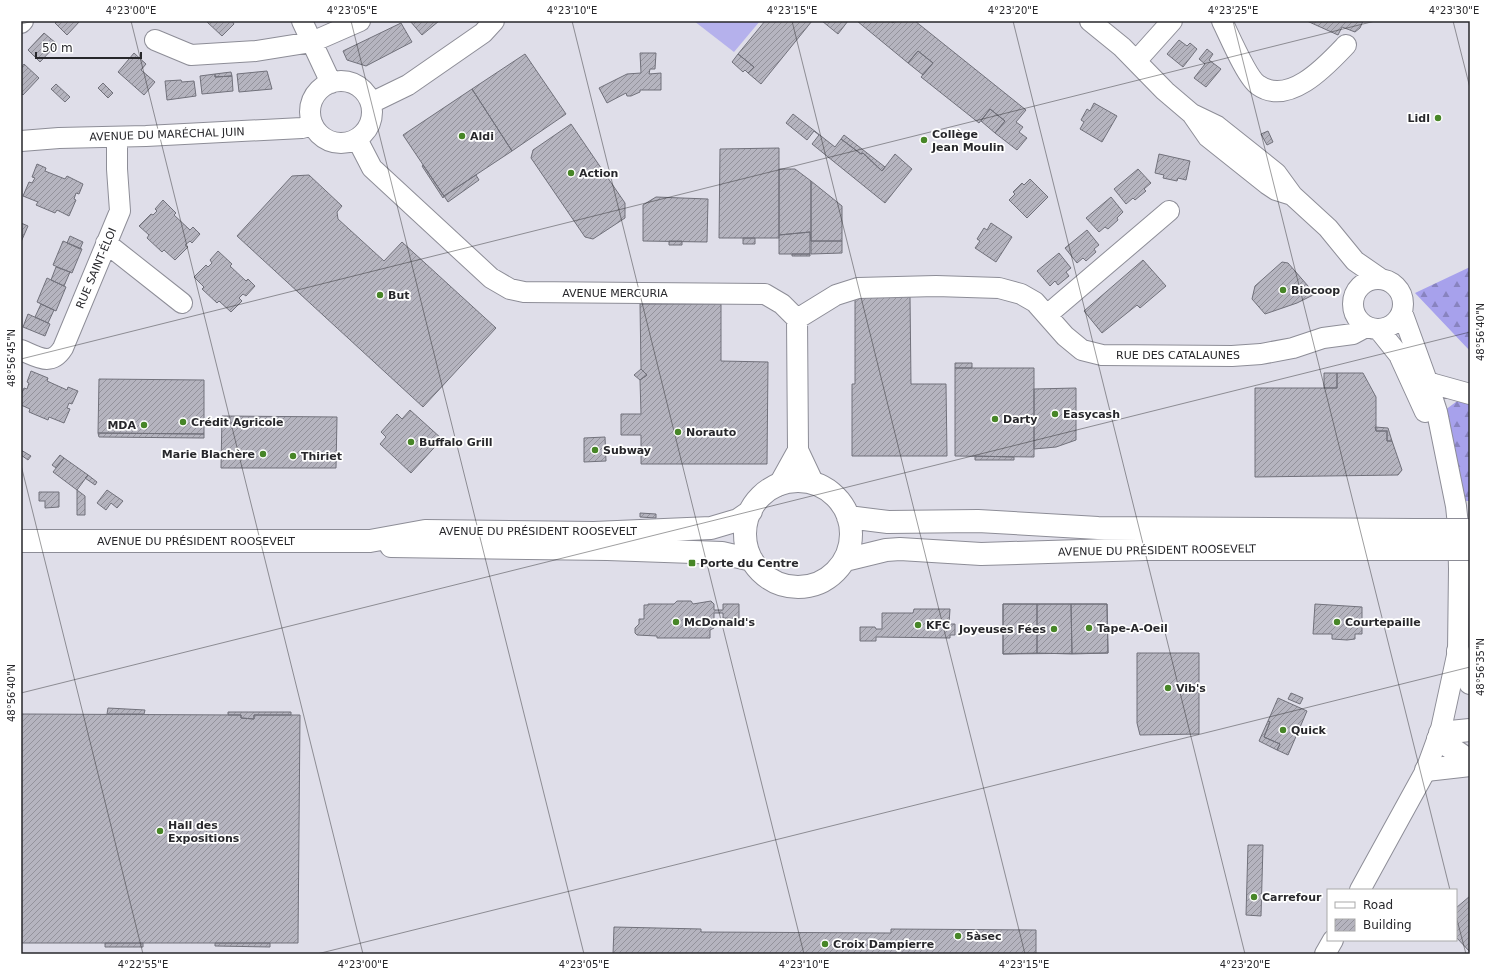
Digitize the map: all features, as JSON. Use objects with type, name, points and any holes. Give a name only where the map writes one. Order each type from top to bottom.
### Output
[{"type":"main road","points":[[798,481],[814,484],[829,491],[841,502],[848,517],[851,539],[845,560],[830,576],[817,584],[802,587],[787,586],[773,580],[761,572],[752,560],[748,551],[746,531],[751,511],[759,499],[770,489],[798,481]]},
{"type":"main road","name":"AVENUE DU PRÉSIDENT ROOSEVELT","points":[[21,541],[370,541],[425,531],[594,533],[711,528],[738,520],[751,511]]},
{"type":"main road","name":"AVENUE DU PRÉSIDENT ROOSEVELT","points":[[848,517],[888,522],[978,521],[1106,528],[1415,540],[1470,549]]},
{"type":"main road","name":"AVENUE DU PRÉSIDENT ROOSEVELT","points":[[845,560],[874,552],[900,549],[978,554],[1415,540],[1464,528]]},
{"type":"main road","name":"AVENUE DU PRÉSIDENT ROOSEVELT","points":[[370,541],[394,547],[607,549],[722,553],[752,560]]},
{"type":"main road","points":[[1458,651],[1470,683]]},
{"type":"main road","points":[[1439,736],[1470,730]]},
{"type":"main road","points":[[1439,736],[1470,761]]},
{"type":"main road","points":[[1426,770],[1470,765]]},
{"type":"street","points":[[302,21],[331,84]]},
{"type":"street","points":[[155,40],[191,55],[256,51],[312,42],[360,21]]},
{"type":"street","points":[[371,103],[408,86],[483,33],[494,21]]},
{"type":"street","points":[[1090,21],[1137,60],[1165,91],[1192,114],[1217,126],[1276,173],[1292,196],[1328,228],[1355,261],[1381,279],[1390,282],[1397,288],[1402,300],[1402,312],[1427,380],[1464,528],[1458,651],[1439,736],[1426,770],[1361,889]]},
{"type":"street","points":[[1137,60],[1172,21]]},
{"type":"street","points":[[1222,21],[1250,74],[1258,85],[1271,91],[1299,86],[1313,77],[1346,45]]},
{"type":"street","points":[[341,82],[351,83],[360,88],[366,94],[371,103],[372,114],[370,124],[365,133],[357,139],[347,143],[336,143],[327,140],[313,125],[311,115],[312,105],[316,96],[323,88],[331,84],[341,82]]},
{"type":"street","name":"AVENUE DU MARÉCHAL JUIN","points":[[21,142],[59,138],[117,137],[302,128],[313,125]]},
{"type":"street","name":"RUE SAINT-ÉLOI","points":[[22,355],[41,359],[50,359],[58,356],[120,211],[117,169],[117,137]]},
{"type":"street","name":"AVENUE MERCURIA","points":[[357,139],[372,168],[491,278],[510,289],[524,292],[765,294],[782,304],[797,319]]},
{"type":"street","points":[[1047,315],[1169,212]]},
{"type":"street","points":[[106,243],[182,303]]},
{"type":"street","points":[[1355,261],[1354,299],[1356,318],[1373,328],[1399,355],[1426,414],[1444,445]]},
{"type":"street","points":[[1323,338],[1354,299],[1364,283],[1370,280],[1381,279]]},
{"type":"street","name":"RUE DES CATALAUNES","points":[[797,319],[836,295],[858,288],[936,286],[999,288],[1021,294],[1035,302],[1065,336],[1082,350],[1102,355],[1232,356],[1261,354],[1293,348],[1323,338],[1353,334],[1373,328]]},
{"type":"street","points":[[1373,328],[1393,325],[1402,312]]},
{"type":"street","points":[[797,319],[798,450],[814,484]]},
{"type":"street","points":[[1427,380],[1434,384],[1470,394]]},
{"type":"street","points":[[778,486],[798,450]]},
{"type":"street","points":[[1325,954],[1332,941]]},
{"type":"green space","points":[[1470,267],[1470,351],[1415,293]]},
{"type":"green space","points":[[1460,399],[1470,399],[1470,501],[1465,501],[1441,413]]},
{"type":"shaded area","points":[[694,21],[760,21],[734,52]]},
{"type":"building","points":[[58,21],[80,21],[67,35],[55,23]]},
{"type":"building","points":[[206,21],[232,21],[234,24],[222,36]]},
{"type":"building","points":[[410,21],[439,21],[422,35]]},
{"type":"building","points":[[765,21],[812,21],[761,84],[748,73],[754,67],[738,54]]},
{"type":"building","points":[[822,21],[848,21],[838,34]]},
{"type":"building","points":[[857,21],[890,21],[893,23],[894,21],[915,21],[1026,110],[1016,122],[1023,127],[1019,132],[1027,138],[1017,150],[995,133],[1005,121],[990,109],[979,123],[921,77],[933,63],[918,51],[908,63]]},
{"type":"building","points":[[1307,21],[1363,21],[1360,28],[1355,32],[1342,27],[1338,35]]},
{"type":"building","points":[[401,23],[412,42],[366,66],[347,60],[343,51]]},
{"type":"building","points":[[44,33],[57,44],[40,62],[28,50]]},
{"type":"building","points":[[1179,40],[1187,46],[1190,43],[1197,49],[1183,67],[1167,54]]},
{"type":"building","points":[[1207,49],[1213,54],[1209,60],[1221,69],[1206,87],[1194,78],[1205,64],[1199,59]]},
{"type":"building","points":[[918,51],[933,63],[923,75],[908,63]]},
{"type":"building","points":[[134,53],[146,64],[141,70],[155,82],[144,95],[118,72]]},
{"type":"building","points":[[640,53],[656,53],[655,69],[650,69],[649,74],[661,73],[661,90],[640,90],[640,92],[631,96],[627,96],[626,93],[607,103],[599,88],[627,74],[641,73]]},
{"type":"building","points":[[525,54],[566,114],[512,151],[472,89]]},
{"type":"building","points":[[738,54],[754,67],[748,73],[745,70],[743,72],[732,62]]},
{"type":"building","points":[[24,64],[39,78],[23,95],[21,93],[21,68]]},
{"type":"building","points":[[267,71],[272,89],[239,92],[237,74]]},
{"type":"building","points":[[231,72],[232,76],[215,77],[215,74]]},
{"type":"building","points":[[215,74],[215,77],[232,76],[233,91],[202,94],[200,76]]},
{"type":"building","points":[[181,80],[182,82],[194,81],[196,96],[167,100],[165,81]]},
{"type":"building","points":[[103,83],[113,93],[108,98],[98,88]]},
{"type":"building","points":[[56,84],[70,97],[65,102],[51,89]]},
{"type":"building","points":[[472,89],[512,151],[444,196],[403,135]]},
{"type":"building","points":[[1094,103],[1117,116],[1102,142],[1080,129],[1084,122],[1081,120],[1087,109],[1090,111]]},
{"type":"building","points":[[990,109],[1005,121],[995,133],[981,121]]},
{"type":"building","points":[[793,114],[835,147],[841,139],[861,154],[863,153],[882,171],[895,154],[912,169],[885,203],[812,144],[819,135],[814,131],[807,140],[786,123]]},
{"type":"building","points":[[571,124],[625,203],[625,218],[593,239],[585,237],[531,158],[533,150]]},
{"type":"building","points":[[1268,131],[1273,142],[1267,145],[1261,134]]},
{"type":"building","points":[[844,135],[885,167],[882,171],[863,153],[861,154],[841,139]]},
{"type":"building","points":[[779,148],[779,238],[719,238],[720,149]]},
{"type":"building","points":[[1159,154],[1190,161],[1186,180],[1178,178],[1177,181],[1163,178],[1164,175],[1155,173]]},
{"type":"building","points":[[37,164],[46,168],[45,171],[65,179],[67,176],[83,184],[79,194],[76,193],[74,199],[76,200],[69,216],[57,210],[55,213],[36,205],[38,202],[23,196],[29,182],[32,183],[35,178],[32,177]]},
{"type":"building","points":[[423,165],[444,196],[443,198],[422,166]]},
{"type":"building","points":[[779,169],[795,169],[811,181],[811,241],[810,232],[779,235]]},
{"type":"building","points":[[1138,169],[1151,183],[1144,189],[1146,191],[1135,200],[1133,198],[1126,204],[1114,189]]},
{"type":"building","name":"But","points":[[309,175],[342,206],[337,212],[338,219],[384,261],[402,242],[496,328],[423,407],[237,236],[292,176]]},
{"type":"building","points":[[476,175],[479,180],[448,202],[444,196]]},
{"type":"building","points":[[1030,179],[1048,197],[1027,218],[1009,200],[1015,194],[1013,192],[1022,183],[1024,185]]},
{"type":"building","points":[[811,181],[842,206],[842,241],[811,241]]},
{"type":"building","points":[[656,197],[708,199],[707,242],[643,241],[643,205]]},
{"type":"building","points":[[1111,197],[1123,212],[1117,218],[1118,220],[1108,229],[1105,227],[1099,232],[1086,218]]},
{"type":"building","points":[[163,200],[176,213],[174,215],[190,230],[193,227],[200,234],[192,243],[190,241],[185,245],[188,247],[175,260],[164,250],[162,252],[147,238],[149,235],[139,226],[151,214],[153,215],[157,211],[155,209]]},
{"type":"building","points":[[21,223],[28,226],[21,242]]},
{"type":"building","points":[[991,223],[1012,237],[996,262],[975,248],[980,241],[977,239],[984,228],[987,230]]},
{"type":"building","points":[[1087,230],[1099,245],[1094,249],[1096,252],[1086,261],[1083,258],[1077,263],[1065,248]]},
{"type":"building","points":[[810,232],[810,254],[779,254],[779,235]]},
{"type":"building","points":[[70,236],[83,242],[80,249],[67,243]]},
{"type":"building","points":[[743,238],[755,238],[755,244],[743,244]]},
{"type":"building","points":[[63,241],[82,249],[72,273],[53,265]]},
{"type":"building","points":[[669,241],[682,241],[682,245],[669,245]]},
{"type":"building","points":[[811,241],[842,241],[842,253],[811,254]]},
{"type":"building","points":[[218,251],[232,264],[230,266],[246,281],[248,279],[255,286],[246,296],[243,294],[239,298],[242,301],[231,312],[219,301],[217,303],[202,289],[204,287],[194,277],[206,265],[208,267],[212,263],[210,260]]},
{"type":"building","points":[[1059,253],[1071,268],[1066,272],[1069,276],[1058,285],[1055,281],[1050,286],[1037,271]]},
{"type":"building","points":[[792,254],[810,254],[810,256],[792,256]]},
{"type":"building","points":[[1143,260],[1166,286],[1140,308],[1137,305],[1102,333],[1084,311]]},
{"type":"building","name":"Biocoop","points":[[1282,262],[1288,263],[1315,294],[1297,303],[1265,314],[1252,299],[1255,286]]},
{"type":"building","points":[[56,267],[70,272],[64,286],[51,280]]},
{"type":"building","points":[[47,278],[66,287],[56,311],[37,302]]},
{"type":"building","points":[[855,296],[910,296],[911,384],[946,384],[947,456],[852,456],[852,384],[855,384]]},
{"type":"building","points":[[41,304],[54,310],[48,323],[35,317]]},
{"type":"building","points":[[640,304],[721,304],[721,361],[768,362],[767,464],[641,464],[641,435],[621,435],[621,414],[641,414],[640,380],[647,375],[641,369]]},
{"type":"building","points":[[28,314],[50,324],[45,336],[23,327]]},
{"type":"building","points":[[955,363],[972,363],[972,368],[955,368]]},
{"type":"building","name":"Darty","points":[[955,368],[1034,368],[1034,457],[955,456]]},
{"type":"building","points":[[641,369],[647,375],[640,380],[634,375]]},
{"type":"building","points":[[31,371],[48,378],[47,381],[67,390],[68,387],[78,391],[72,404],[69,403],[67,408],[70,409],[64,423],[49,417],[48,420],[29,412],[30,409],[21,405],[21,395],[24,388],[27,389],[29,383],[27,382]]},
{"type":"building","points":[[1324,373],[1337,373],[1337,388],[1324,388]]},
{"type":"building","points":[[1337,373],[1363,373],[1376,397],[1376,431],[1387,431],[1387,441],[1392,441],[1402,470],[1398,475],[1255,477],[1255,388],[1337,388]]},
{"type":"building","points":[[99,379],[204,380],[204,434],[98,433]]},
{"type":"building","name":"Easycash","points":[[1076,388],[1076,440],[1056,447],[1034,449],[1034,389]]},
{"type":"building","name":"Buffalo Grill","points":[[410,410],[442,439],[411,473],[380,444],[386,437],[381,432],[397,414],[402,419]]},
{"type":"building","points":[[222,416],[337,417],[336,468],[221,468]]},
{"type":"building","points":[[1375,427],[1388,428],[1392,441],[1387,441],[1387,431],[1376,431]]},
{"type":"building","points":[[98,433],[204,434],[204,438],[99,437]]},
{"type":"building","name":"Subway","points":[[605,437],[606,461],[584,462],[584,438]]},
{"type":"building","points":[[21,450],[31,456],[28,460],[21,455]]},
{"type":"building","points":[[60,455],[64,458],[56,468],[52,465]]},
{"type":"building","points":[[975,456],[1014,457],[1014,460],[975,460]]},
{"type":"building","points":[[64,458],[88,475],[77,490],[53,472]]},
{"type":"building","points":[[88,475],[97,482],[95,485],[85,478]]},
{"type":"building","points":[[77,490],[85,496],[85,515],[77,515]]},
{"type":"building","points":[[107,490],[123,501],[117,508],[111,503],[106,510],[97,503]]},
{"type":"building","points":[[39,492],[59,492],[59,507],[45,508],[45,501],[39,501]]},
{"type":"building","points":[[640,513],[656,514],[656,518],[640,517]]},
{"type":"building","name":"McDonald's","points":[[677,601],[691,601],[693,604],[711,601],[714,604],[714,610],[723,610],[723,604],[739,604],[739,619],[723,618],[723,613],[714,613],[714,628],[710,630],[710,638],[657,638],[657,636],[637,635],[635,633],[635,628],[639,624],[639,619],[644,619],[644,605],[674,604]]},
{"type":"building","points":[[1003,604],[1107,604],[1108,653],[1003,654]]},
{"type":"building","points":[[1003,604],[1037,604],[1037,653],[1003,654]]},
{"type":"building","name":"Joyeuses Fées","points":[[1037,604],[1071,604],[1072,654],[1037,653]]},
{"type":"building","name":"Tape-A-Oeil","points":[[1071,604],[1107,604],[1108,653],[1072,654]]},
{"type":"building","name":"Courtepaille","points":[[1315,604],[1362,607],[1362,634],[1355,634],[1355,639],[1347,640],[1332,639],[1332,634],[1313,634]]},
{"type":"building","name":"KFC","points":[[914,609],[950,609],[949,624],[955,624],[955,635],[950,635],[950,638],[876,637],[876,641],[860,641],[860,627],[875,627],[876,629],[882,629],[882,613],[913,613]]},
{"type":"building","name":"Vib's","points":[[1137,653],[1199,653],[1199,734],[1140,735],[1137,723]]},
{"type":"building","points":[[1291,693],[1303,698],[1300,704],[1288,699]]},
{"type":"building","name":"Quick","points":[[1278,698],[1307,711],[1288,755],[1277,750],[1280,744],[1264,737],[1270,722],[1268,721]]},
{"type":"building","points":[[108,708],[145,710],[144,714],[107,714]]},
{"type":"building","points":[[228,712],[291,712],[291,715],[254,715],[254,719],[241,718],[241,715],[228,715]]},
{"type":"building","name":"Hall des Expositions","points":[[21,714],[241,715],[241,718],[254,719],[254,715],[300,715],[298,943],[21,943]]},
{"type":"building","points":[[1268,721],[1270,722],[1264,737],[1280,744],[1277,750],[1259,741]]},
{"type":"building","name":"Carrefour","points":[[1248,845],[1263,845],[1261,916],[1246,915]]},
{"type":"building","points":[[1470,896],[1470,952],[1457,938],[1457,907]]},
{"type":"building","name":"Croix Dampierre","points":[[614,927],[701,929],[701,932],[891,933],[891,929],[1036,930],[1036,954],[613,954]]},
{"type":"building","points":[[105,943],[143,943],[143,947],[105,947]]},
{"type":"building","points":[[215,943],[270,943],[270,947],[215,946]]},
{"type":"place","name":"Lidl","points":[[1438,118]]},
{"type":"place","name":"Aldi","points":[[462,136]]},
{"type":"place","name":"Collège Jean Moulin","points":[[924,140]]},
{"type":"place","name":"Action","points":[[571,173]]},
{"type":"place","name":"Biocoop","points":[[1283,290]]},
{"type":"place","name":"But","points":[[380,295]]},
{"type":"place","name":"Easycash","points":[[1055,414]]},
{"type":"place","name":"Darty","points":[[995,419]]},
{"type":"place","name":"Crédit Agricole","points":[[183,422]]},
{"type":"place","name":"MDA","points":[[144,425]]},
{"type":"place","name":"Norauto","points":[[678,432]]},
{"type":"place","name":"Buffalo Grill","points":[[411,442]]},
{"type":"place","name":"Subway","points":[[595,450]]},
{"type":"place","name":"Marie Blachère","points":[[263,454]]},
{"type":"place","name":"Thiriet","points":[[293,456]]},
{"type":"place","name":"Porte du Centre","points":[[692,563]]},
{"type":"place","name":"McDonald's","points":[[676,622]]},
{"type":"place","name":"Courtepaille","points":[[1337,622]]},
{"type":"place","name":"KFC","points":[[918,625]]},
{"type":"place","name":"Tape-A-Oeil","points":[[1089,628]]},
{"type":"place","name":"Joyeuses Fées","points":[[1054,629]]},
{"type":"place","name":"Vib's","points":[[1168,688]]},
{"type":"place","name":"Quick","points":[[1283,730]]},
{"type":"place","name":"Hall des Expositions","points":[[160,831]]},
{"type":"place","name":"Carrefour","points":[[1254,897]]},
{"type":"place","name":"5àsec","points":[[958,936]]},
{"type":"place","name":"Croix Dampierre","points":[[825,944]]}]
